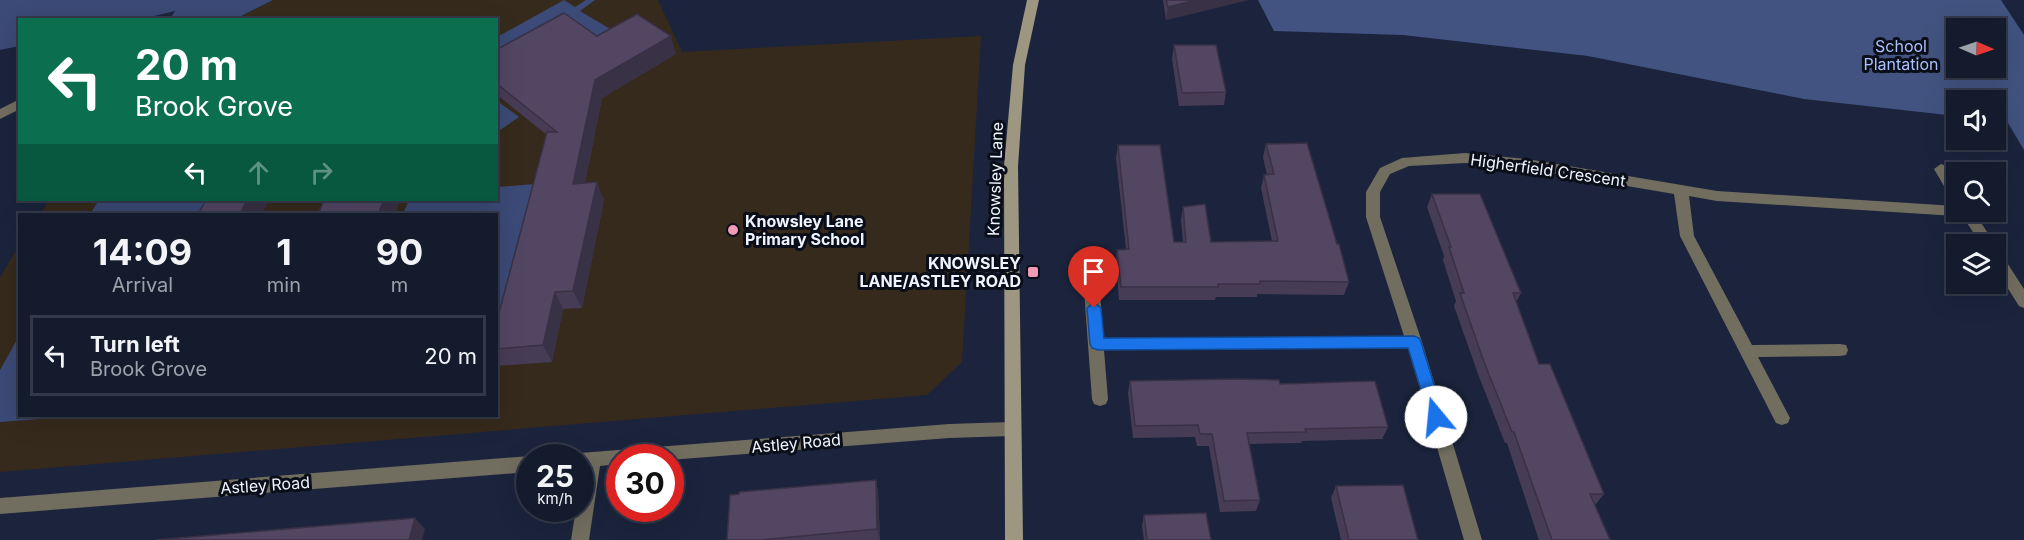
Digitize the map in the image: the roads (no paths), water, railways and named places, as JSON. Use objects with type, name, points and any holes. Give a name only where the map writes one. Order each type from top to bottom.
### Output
[{"type":"main road","name":"Knowsley Lane","points":[[1014,540],[1011,429],[1011,199],[1016,79],[1033,0]]},
{"type":"street","points":[[0,115],[18,105]]},
{"type":"street","name":"Higherfield Crescent","points":[[1473,540],[1372,210],[1373,192],[1385,171],[1407,161],[1440,158],[1493,160],[1717,196],[1946,210]]},
{"type":"street","points":[[1941,169],[1946,177]]},
{"type":"street","points":[[1681,191],[1687,236],[1782,418]]},
{"type":"street","points":[[2006,273],[2024,302]]},
{"type":"street","points":[[1092,290],[1098,344],[1100,399]]},
{"type":"street","points":[[1098,344],[1414,342]]},
{"type":"street","points":[[1748,351],[1840,350]]},
{"type":"street","name":"Astley Road","points":[[594,458],[949,431],[1011,429]]},
{"type":"street","name":"Astley Road","points":[[0,506],[516,465]]},
{"type":"street","points":[[580,540],[582,522]]},
{"type":"place","name":"Knowsley Lane Primary School","points":[[733,230]]},
{"type":"place","name":"KNOWSLEY LANE/ASTLEY ROAD","points":[[1033,272]]},
{"type":"park label","name":"School Plantation","points":[[1901,55]]}]
